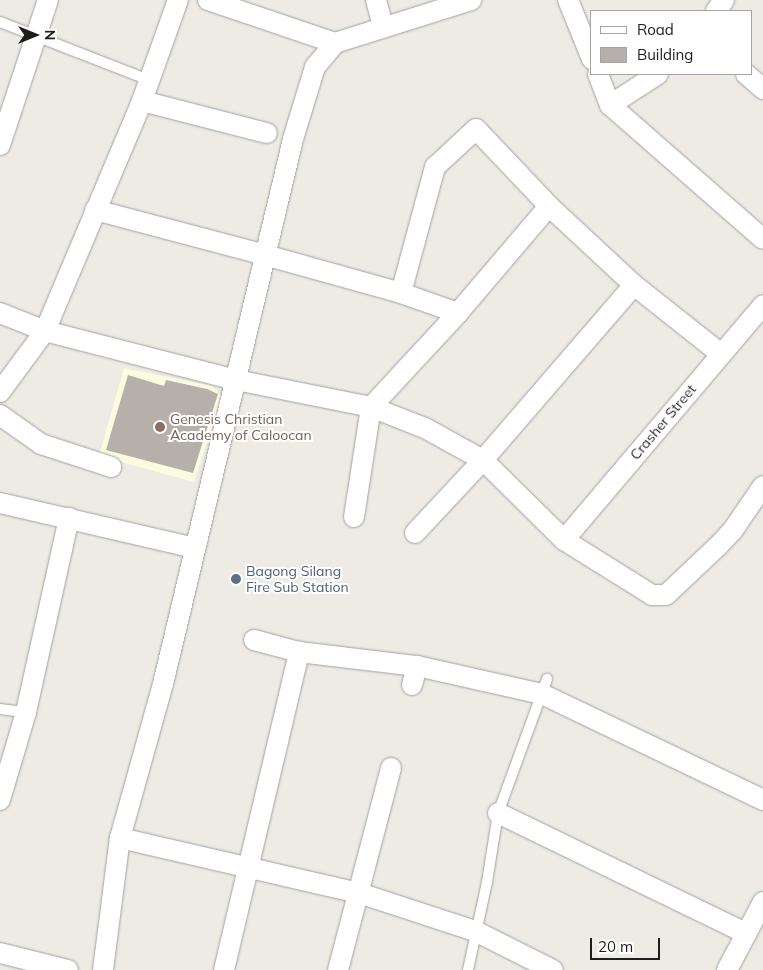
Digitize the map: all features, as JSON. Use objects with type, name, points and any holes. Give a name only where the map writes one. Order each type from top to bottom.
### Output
[{"type":"street","points":[[0,145],[35,34],[48,0]]},
{"type":"street","points":[[0,392],[45,331],[142,101],[178,0]]},
{"type":"street","points":[[208,0],[335,43]]},
{"type":"street","points":[[376,0],[383,26]]},
{"type":"street","points":[[103,970],[120,838],[162,684],[293,139],[315,67],[335,43],[383,26],[471,0]]},
{"type":"street","points":[[568,0],[590,54]]},
{"type":"street","points":[[598,75],[610,105],[763,239]]},
{"type":"street","points":[[610,105],[656,75]]},
{"type":"street","points":[[747,75],[763,89]]},
{"type":"street","points":[[142,101],[267,133]]},
{"type":"street","points":[[401,293],[435,167],[476,129],[549,206],[634,285],[722,354]]},
{"type":"street","points":[[354,517],[371,407],[458,312],[549,206]]},
{"type":"street","points":[[95,210],[401,293],[458,312]]},
{"type":"street","points":[[415,533],[483,460],[634,285]]},
{"type":"street","name":"Crasher Street","points":[[564,540],[763,305]]},
{"type":"street","points":[[0,313],[45,331],[236,380],[371,407],[425,428],[483,460],[564,540],[652,595],[666,595],[733,530],[763,486]]},
{"type":"street","points":[[0,415],[41,444],[111,467]]},
{"type":"street","points":[[0,503],[195,548]]},
{"type":"street","points":[[0,800],[26,712],[69,518]]},
{"type":"street","points":[[254,640],[299,652],[414,676],[544,686],[763,800]]},
{"type":"street","points":[[224,970],[299,652]]},
{"type":"street","points":[[338,970],[391,768]]},
{"type":"street","points":[[498,813],[745,933]]},
{"type":"street","points":[[120,838],[358,893],[475,931],[552,970]]},
{"type":"street","points":[[727,970],[763,902]]},
{"type":"street","points":[[0,953],[68,970]]},
{"type":"lane","points":[[0,22],[35,34],[149,80]]},
{"type":"lane","points":[[468,970],[487,882],[498,813],[544,686]]},
{"type":"lane","points":[[0,709],[26,712]]},
{"type":"shaded area","name":"Genesis Christian Academy of Caloocan","points":[[124,368],[212,386],[222,397],[194,482],[99,456]]},
{"type":"building","name":"Genesis Christian Academy of Caloocan","points":[[128,375],[164,386],[166,380],[207,389],[218,394],[193,473],[106,450]]},
{"type":"place","name":"Genesis Christian Academy of Caloocan","points":[[160,427]]},
{"type":"place","name":"Bagong Silang Fire Sub Station","points":[[236,579]]}]
